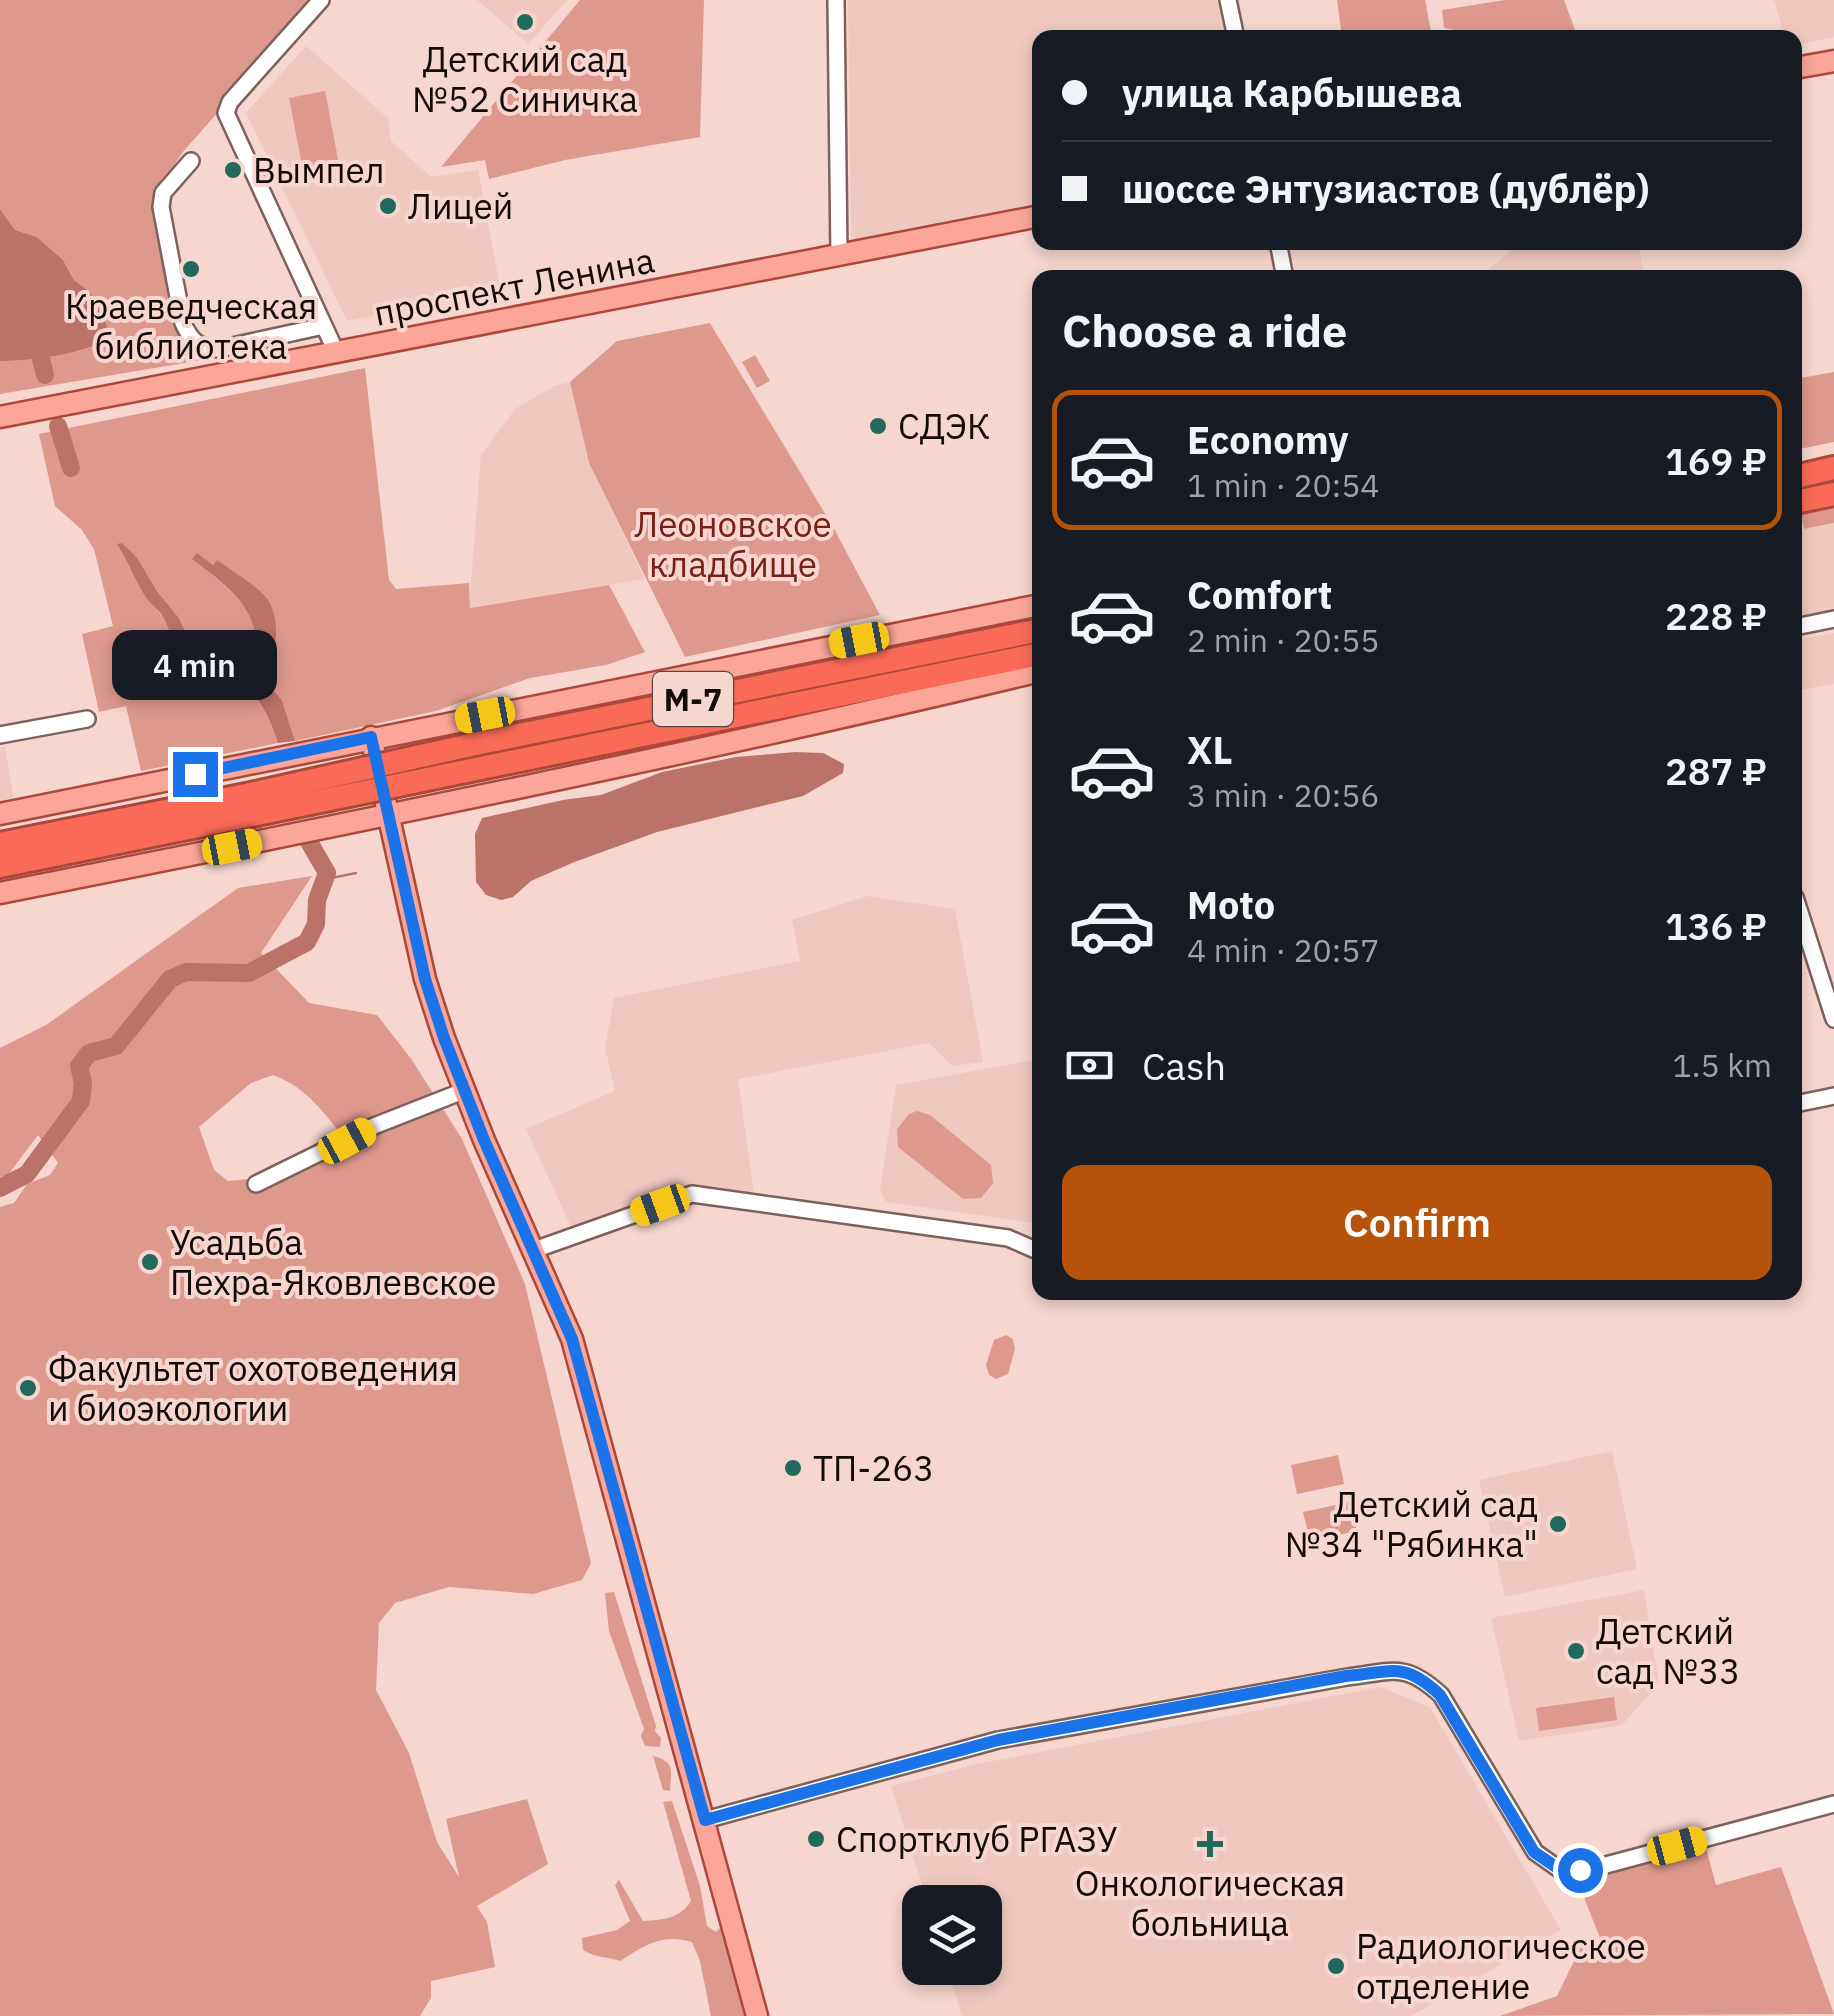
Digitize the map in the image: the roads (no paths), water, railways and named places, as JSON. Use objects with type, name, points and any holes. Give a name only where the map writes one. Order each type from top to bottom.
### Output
[{"type":"highway","points":[[1802,475],[1834,468]]},
{"type":"highway","points":[[1802,501],[1834,494]]},
{"type":"highway","name":"М-7","points":[[0,866],[254,804],[476,744],[1032,632]]},
{"type":"highway","name":"М-7","points":[[0,844],[481,768],[1032,656]]},
{"type":"main road","points":[[1802,67],[1834,61]]},
{"type":"main road","name":"проспект Ленина","points":[[0,418],[1032,218]]},
{"type":"main road","points":[[0,814],[1032,608]]},
{"type":"main road","points":[[0,893],[812,726],[1032,673]]},
{"type":"main road","points":[[416,728],[397,752],[397,778],[414,798],[441,805]]},
{"type":"main road","points":[[365,738],[421,1007],[458,1093],[484,1140]]},
{"type":"main road","points":[[309,750],[344,764],[353,782],[350,809],[328,828]]},
{"type":"main road","points":[[383,817],[444,1038],[484,1140],[572,1339],[757,2016]]},
{"type":"street","points":[[321,0],[230,102],[226,113],[338,354]]},
{"type":"street","points":[[836,0],[840,256]]},
{"type":"street","points":[[1228,0],[1234,30]]},
{"type":"street","points":[[191,160],[163,193],[160,207],[183,323],[190,338],[203,348],[219,349],[319,327]]},
{"type":"street","points":[[1802,626],[1834,619]]},
{"type":"street","points":[[0,736],[87,719]]},
{"type":"street","points":[[1802,920],[1829,988],[1834,1019]]},
{"type":"street","points":[[256,1184],[374,1126],[458,1093]]},
{"type":"street","points":[[1802,1103],[1834,1096]]},
{"type":"street","points":[[534,1250],[692,1194],[1008,1238],[1032,1248]]},
{"type":"street","points":[[705,1820],[998,1740],[1346,1676],[1404,1670],[1422,1677],[1440,1695],[1534,1852],[1559,1869],[1591,1869],[1834,1804]]},
{"type":"waterway","points":[[35,335],[45,375]]},
{"type":"waterway","points":[[58,426],[71,468]]},
{"type":"waterway","points":[[0,1188],[27,1174],[81,1101],[83,1083],[79,1066],[89,1053],[116,1046],[170,979],[186,972],[249,973],[307,942],[316,924],[317,900],[327,873],[308,840]]},
{"type":"waterway","points":[[326,879],[356,873]]},
{"type":"place","name":"Детский сад №52 Синичка","points":[[525,22]]},
{"type":"place","name":"Вымпел","points":[[233,170]]},
{"type":"place","name":"Лицей","points":[[388,206]]},
{"type":"place","name":"Краеведческая библиотека","points":[[191,269]]},
{"type":"place","name":"СДЭК","points":[[878,426]]},
{"type":"place","name":"Усадьба Пехра-Яковлевское","points":[[150,1262]]},
{"type":"place","name":"Факультет охотоведения и биоэкологии","points":[[28,1388]]},
{"type":"place","name":"ТП-263","points":[[793,1468]]},
{"type":"place","name":"Детский сад №34 \"Рябинка\"","points":[[1558,1524]]},
{"type":"place","name":"Детский сад №33","points":[[1576,1651]]},
{"type":"place","name":"Спортклуб РГАЗУ","points":[[816,1839]]},
{"type":"place","name":"Онкологическая больница","points":[[1210,1844]]},
{"type":"place","name":"Радиологическое отделение","points":[[1336,1966]]},
{"type":"park label","name":"Леоновское кладбище","points":[[733,544]]}]
